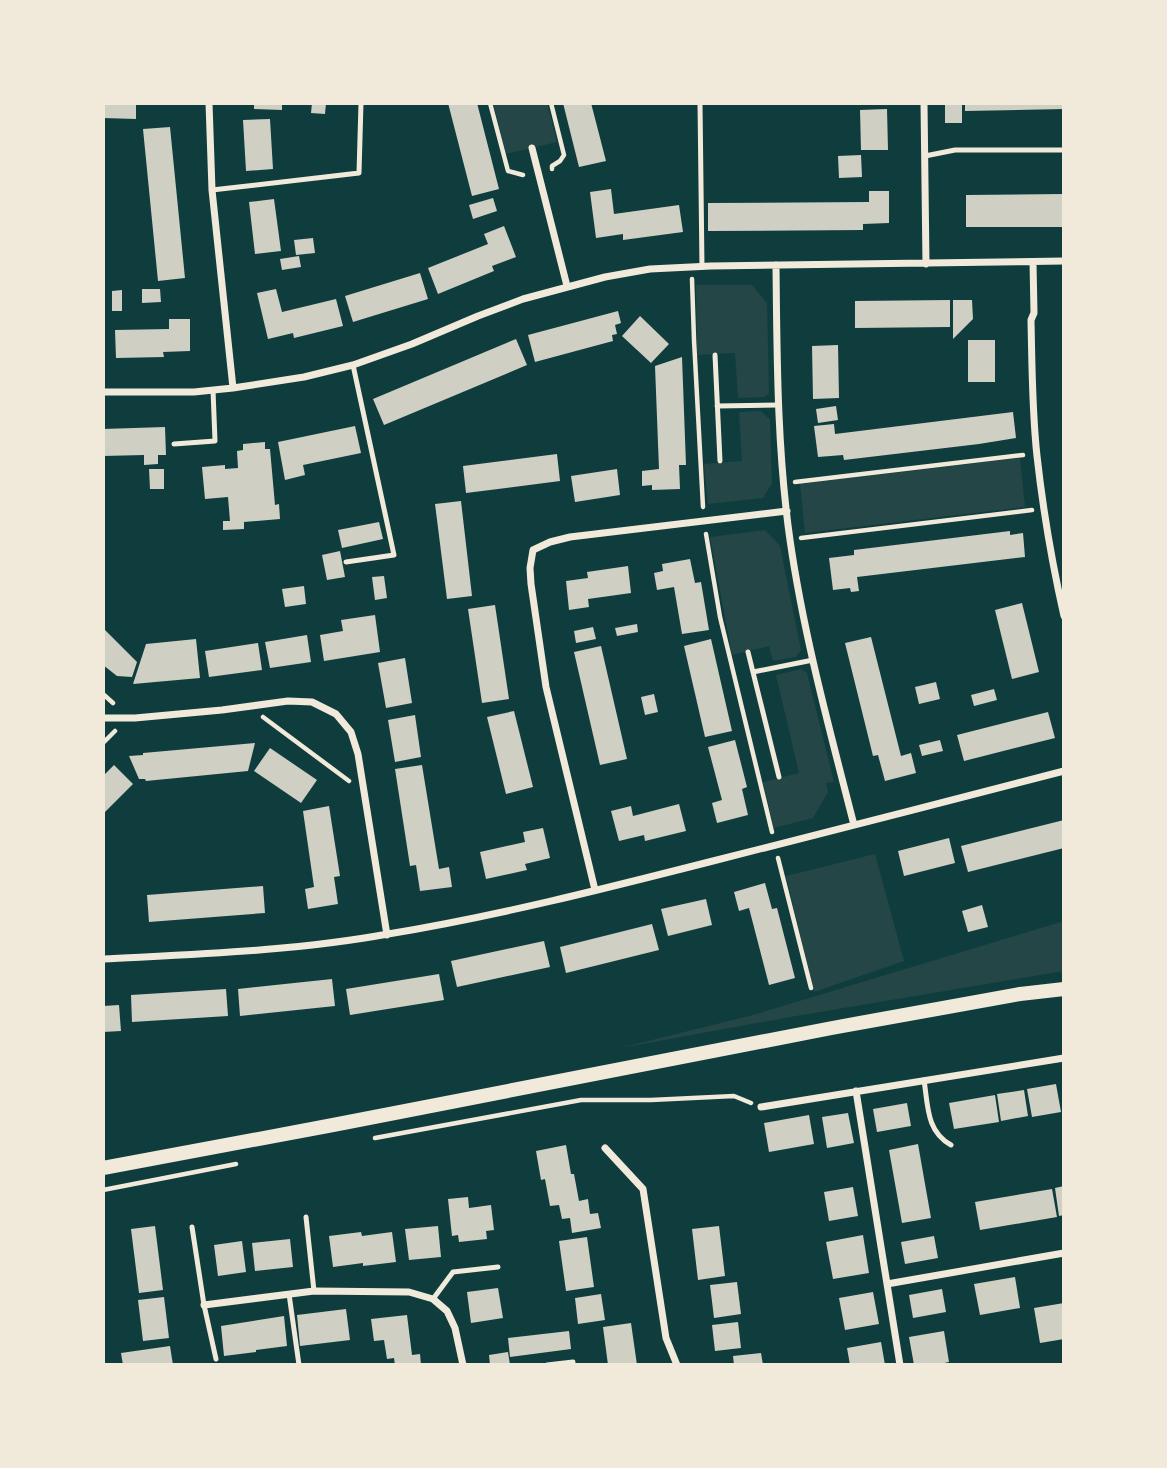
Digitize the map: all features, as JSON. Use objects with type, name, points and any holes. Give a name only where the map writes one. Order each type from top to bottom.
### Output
[{"type":"main road","points":[[103,1168],[832,1028],[1020,994],[1064,989]]},
{"type":"street","points":[[209,103],[212,190],[233,388]]},
{"type":"street","points":[[924,103],[926,264]]},
{"type":"street","points":[[532,148],[567,286]]},
{"type":"street","points":[[103,392],[194,392],[304,377],[353,365],[412,344],[523,299],[605,277],[650,270],[776,265],[1064,261]]},
{"type":"street","points":[[1033,262],[1034,313],[1031,320],[1037,453],[1043,509],[1064,616]]},
{"type":"street","points":[[776,265],[778,405],[790,539],[813,660],[854,825]]},
{"type":"street","points":[[595,890],[546,687],[531,584],[533,550],[570,537],[787,511]]},
{"type":"street","points":[[103,718],[135,718],[288,701],[312,702],[336,714],[351,732],[358,754],[387,935]]},
{"type":"street","points":[[103,959],[239,951],[387,935],[595,890],[1064,771]]},
{"type":"street","points":[[761,1107],[1064,1058]]},
{"type":"street","points":[[856,1091],[900,1365]]},
{"type":"street","points":[[605,1148],[643,1189],[666,1338],[677,1365]]},
{"type":"street","points":[[887,1284],[1064,1253]]},
{"type":"street","points":[[204,1305],[314,1291],[409,1293],[433,1299],[447,1311],[455,1328],[463,1365]]},
{"type":"lane","points":[[212,190],[359,173],[361,103]]},
{"type":"lane","points":[[700,103],[702,267]]},
{"type":"lane","points":[[925,156],[955,150],[1064,150]]},
{"type":"lane","points":[[715,355],[720,461]]},
{"type":"lane","points":[[346,562],[394,555],[353,365]]},
{"type":"lane","points":[[174,444],[215,441],[214,390]]},
{"type":"lane","points":[[717,406],[778,405]]},
{"type":"lane","points":[[748,652],[779,777]]},
{"type":"lane","points":[[753,672],[813,660]]},
{"type":"lane","points":[[924,1080],[933,1130],[951,1145]]},
{"type":"lane","points":[[306,1217],[314,1291]]},
{"type":"lane","points":[[192,1227],[204,1305],[216,1359]]},
{"type":"lane","points":[[433,1299],[453,1272],[499,1267]]},
{"type":"lane","points":[[289,1294],[299,1365]]},
{"type":"lane","points":[[547,1365],[573,1362]]},
{"type":"path","points":[[692,267],[704,521],[720,617],[811,988]]},
{"type":"path","points":[[784,483],[1037,453]]},
{"type":"path","points":[[790,539],[1043,509]]},
{"type":"path","points":[[249,706],[364,793]]},
{"type":"path","points":[[364,1140],[581,1100],[734,1096],[761,1107]]},
{"type":"path","points":[[103,1190],[245,1163]]},
{"type":"shaded area","points":[[493,103],[547,103],[557,142],[506,154]]},
{"type":"shaded area","points":[[696,285],[752,285],[767,303],[769,393],[765,397],[738,398],[735,353],[697,355]]},
{"type":"shaded area","points":[[761,411],[770,420],[772,483],[763,498],[708,504],[704,464],[742,461],[739,412]]},
{"type":"shaded area","points":[[1020,458],[1025,507],[805,533],[800,484]]},
{"type":"shaded area","points":[[765,530],[780,546],[801,650],[796,657],[773,661],[769,646],[732,655],[710,537]]},
{"type":"shaded area","points":[[801,669],[807,673],[834,782],[826,783],[828,792],[813,818],[774,828],[763,782],[799,773],[776,675]]},
{"type":"shaded area","points":[[875,854],[904,961],[814,992],[786,876]]},
{"type":"shaded area","points":[[1064,921],[1064,971],[620,1048],[753,1015]]},
{"type":"building","points":[[103,103],[136,103],[136,119],[103,118]]},
{"type":"building","points":[[254,103],[282,103],[282,110],[254,109]]},
{"type":"building","points":[[312,103],[326,103],[325,114],[311,113]]},
{"type":"building","points":[[448,103],[477,103],[499,189],[472,196]]},
{"type":"building","points":[[563,103],[591,103],[606,161],[579,167]]},
{"type":"building","points":[[945,103],[962,103],[962,123],[945,123]]},
{"type":"building","points":[[965,103],[1064,103],[1064,109],[965,111]]},
{"type":"building","points":[[887,109],[888,150],[861,150],[860,110]]},
{"type":"building","points":[[270,119],[273,169],[246,171],[243,120]]},
{"type":"building","points":[[170,127],[185,278],[158,281],[143,129]]},
{"type":"building","points":[[861,155],[862,177],[839,178],[838,156]]},
{"type":"building","points":[[611,189],[614,214],[679,205],[683,232],[623,240],[623,234],[596,238],[590,192]]},
{"type":"building","points":[[869,191],[889,191],[889,223],[863,224],[863,230],[708,231],[708,203],[869,202]]},
{"type":"building","points":[[1064,194],[1064,227],[966,227],[966,195]]},
{"type":"building","points":[[493,198],[497,211],[473,219],[469,205]]},
{"type":"building","points":[[274,199],[281,251],[255,254],[249,202]]},
{"type":"building","points":[[504,226],[516,257],[492,266],[494,271],[438,294],[428,268],[488,244],[484,234]]},
{"type":"building","points":[[313,238],[315,253],[296,255],[294,240]]},
{"type":"building","points":[[299,256],[301,267],[282,270],[280,259]]},
{"type":"building","points":[[420,273],[428,299],[353,322],[345,296]]},
{"type":"building","points":[[142,289],[160,289],[161,302],[142,303]]},
{"type":"building","points":[[276,289],[282,312],[336,299],[343,326],[294,338],[293,333],[268,339],[257,293]]},
{"type":"building","points":[[122,290],[122,311],[112,311],[112,291]]},
{"type":"building","points":[[950,300],[950,327],[855,328],[855,301]]},
{"type":"building","points":[[953,300],[972,300],[973,319],[953,339]]},
{"type":"building","points":[[618,311],[621,323],[615,325],[617,334],[612,335],[613,341],[535,362],[528,335]]},
{"type":"building","points":[[640,316],[669,344],[651,363],[622,336]]},
{"type":"building","points":[[169,319],[190,319],[190,351],[163,352],[164,357],[116,358],[115,330],[169,329]]},
{"type":"building","points":[[516,339],[527,365],[384,425],[373,399]]},
{"type":"building","points":[[968,340],[995,340],[995,382],[968,382]]},
{"type":"building","points":[[838,345],[839,398],[813,399],[812,346]]},
{"type":"building","points":[[682,357],[686,465],[679,465],[680,489],[652,490],[652,485],[642,486],[642,471],[659,469],[655,366]]},
{"type":"building","points":[[836,406],[838,420],[818,423],[816,409]]},
{"type":"building","points":[[1013,412],[1016,438],[844,460],[843,455],[818,457],[814,426],[834,424],[835,434]]},
{"type":"building","points":[[355,426],[361,453],[303,465],[305,475],[285,480],[278,442]]},
{"type":"building","points":[[165,427],[166,455],[158,455],[158,464],[144,465],[144,455],[103,456],[103,429]]},
{"type":"building","points":[[265,442],[265,449],[270,449],[275,505],[279,504],[280,519],[244,522],[244,529],[223,530],[223,521],[230,521],[228,497],[205,499],[202,467],[225,465],[225,469],[238,468],[237,451],[243,450],[243,444]]},
{"type":"building","points":[[557,454],[560,481],[466,493],[463,466]]},
{"type":"building","points":[[149,469],[164,469],[164,489],[150,489]]},
{"type":"building","points":[[617,469],[620,495],[575,502],[571,476]]},
{"type":"building","points":[[461,501],[472,596],[447,599],[435,504]]},
{"type":"building","points":[[379,522],[383,539],[342,548],[338,530]]},
{"type":"building","points":[[1010,531],[1010,535],[1023,533],[1025,557],[857,577],[859,591],[851,592],[850,588],[833,590],[829,558],[854,555],[854,550]]},
{"type":"building","points":[[340,551],[345,577],[327,580],[322,555]]},
{"type":"building","points":[[690,559],[695,583],[701,582],[709,630],[682,634],[674,587],[657,590],[654,573],[663,571],[662,564]]},
{"type":"building","points":[[628,566],[631,593],[588,599],[589,607],[569,610],[566,581],[588,578],[587,572]]},
{"type":"building","points":[[384,576],[387,598],[375,600],[372,577]]},
{"type":"building","points":[[304,586],[306,604],[285,607],[282,589]]},
{"type":"building","points":[[1022,603],[1039,672],[1012,679],[995,610]]},
{"type":"building","points":[[495,605],[509,699],[482,703],[468,609]]},
{"type":"building","points":[[375,615],[380,652],[324,661],[320,635],[343,631],[341,620]]},
{"type":"building","points":[[637,624],[638,632],[617,636],[615,628]]},
{"type":"building","points":[[593,627],[596,639],[576,643],[574,631]]},
{"type":"building","points":[[103,628],[137,662],[132,677],[117,676],[103,665]]},
{"type":"building","points":[[307,635],[311,662],[270,668],[265,642]]},
{"type":"building","points":[[871,637],[901,756],[911,753],[916,773],[885,781],[878,755],[873,756],[845,643]]},
{"type":"building","points":[[196,639],[200,678],[133,684],[146,644]]},
{"type":"building","points":[[711,639],[732,731],[705,737],[684,646]]},
{"type":"building","points":[[258,643],[262,670],[209,677],[205,651]]},
{"type":"building","points":[[601,646],[627,759],[600,765],[574,652]]},
{"type":"building","points":[[405,658],[412,703],[386,708],[378,663]]},
{"type":"building","points":[[936,682],[940,699],[919,704],[915,687]]},
{"type":"building","points":[[994,689],[997,700],[974,706],[971,695]]},
{"type":"building","points":[[654,694],[658,712],[645,715],[641,697]]},
{"type":"building","points":[[514,711],[533,787],[506,794],[487,717]]},
{"type":"building","points":[[1048,712],[1055,738],[964,761],[957,735]]},
{"type":"building","points":[[415,715],[421,757],[395,762],[388,720]]},
{"type":"building","points":[[735,740],[747,787],[742,789],[748,815],[717,823],[712,803],[722,800],[708,747]]},
{"type":"building","points":[[940,740],[943,751],[922,756],[919,745]]},
{"type":"building","points":[[255,743],[248,771],[146,781],[139,779],[129,756],[143,753]]},
{"type":"building","points":[[270,748],[317,780],[301,803],[254,771]]},
{"type":"building","points":[[114,765],[133,784],[103,814],[103,776]]},
{"type":"building","points":[[422,765],[439,869],[449,867],[452,887],[420,891],[416,865],[410,866],[395,769]]},
{"type":"building","points":[[679,804],[686,831],[645,841],[644,835],[619,841],[611,811],[631,806],[633,816]]},
{"type":"building","points":[[329,806],[340,876],[334,877],[338,904],[308,909],[305,889],[314,887],[303,811]]},
{"type":"building","points":[[1064,820],[1064,848],[968,872],[961,846]]},
{"type":"building","points":[[543,828],[550,858],[525,864],[527,870],[486,879],[480,852],[525,842],[523,832]]},
{"type":"building","points":[[949,838],[955,863],[904,876],[898,851]]},
{"type":"building","points":[[765,883],[772,909],[777,908],[795,978],[769,985],[749,908],[739,911],[734,892]]},
{"type":"building","points":[[263,886],[265,913],[149,922],[147,895]]},
{"type":"building","points":[[706,899],[712,925],[668,936],[661,909]]},
{"type":"building","points":[[982,905],[988,927],[968,932],[962,911]]},
{"type":"building","points":[[652,924],[659,950],[566,973],[560,947]]},
{"type":"building","points":[[544,941],[550,967],[457,987],[451,961]]},
{"type":"building","points":[[439,974],[444,1000],[350,1015],[346,989]]},
{"type":"building","points":[[332,979],[335,1006],[240,1016],[238,989]]},
{"type":"building","points":[[226,989],[228,1016],[132,1022],[131,995]]},
{"type":"building","points":[[119,1005],[121,1031],[103,1032],[103,1006]]},
{"type":"building","points":[[1056,1084],[1061,1112],[1032,1117],[1027,1089]]},
{"type":"building","points":[[1024,1090],[1028,1116],[1001,1121],[997,1094]]},
{"type":"building","points":[[995,1095],[999,1122],[954,1129],[949,1103]]},
{"type":"building","points":[[907,1103],[911,1126],[877,1132],[873,1109]]},
{"type":"building","points":[[848,1113],[854,1143],[827,1148],[822,1117]]},
{"type":"building","points":[[809,1115],[814,1144],[769,1152],[764,1123]]},
{"type":"building","points":[[918,1144],[931,1218],[902,1223],[889,1150]]},
{"type":"building","points":[[566,1145],[579,1201],[588,1199],[590,1214],[598,1213],[601,1228],[572,1233],[570,1218],[562,1219],[559,1205],[550,1206],[545,1179],[541,1180],[536,1151]]},
{"type":"building","points":[[1064,1186],[1064,1215],[1059,1216],[1055,1188]]},
{"type":"building","points":[[853,1187],[858,1216],[829,1221],[824,1192]]},
{"type":"building","points":[[1052,1189],[1057,1217],[980,1230],[975,1202]]},
{"type":"building","points":[[468,1197],[469,1208],[491,1205],[494,1230],[486,1231],[487,1239],[459,1242],[458,1235],[452,1236],[448,1199]]},
{"type":"building","points":[[155,1226],[163,1290],[139,1293],[131,1229]]},
{"type":"building","points":[[438,1226],[441,1257],[409,1260],[405,1229]]},
{"type":"building","points":[[719,1226],[725,1276],[698,1280],[692,1229]]},
{"type":"building","points":[[361,1232],[362,1236],[392,1232],[396,1262],[333,1267],[329,1236]]},
{"type":"building","points":[[863,1235],[869,1273],[833,1279],[826,1242]]},
{"type":"building","points":[[934,1236],[938,1258],[905,1264],[901,1242]]},
{"type":"building","points":[[587,1237],[594,1287],[566,1291],[559,1241]]},
{"type":"building","points":[[290,1239],[293,1267],[255,1271],[252,1243]]},
{"type":"building","points":[[242,1241],[246,1272],[218,1276],[214,1245]]},
{"type":"building","points":[[1015,1277],[1020,1308],[980,1315],[974,1284]]},
{"type":"building","points":[[737,1282],[741,1314],[714,1318],[710,1285]]},
{"type":"building","points":[[498,1288],[503,1318],[471,1323],[467,1292]]},
{"type":"building","points":[[942,1289],[946,1312],[913,1318],[909,1295]]},
{"type":"building","points":[[873,1292],[879,1324],[845,1330],[839,1298]]},
{"type":"building","points":[[601,1294],[605,1320],[578,1324],[575,1298]]},
{"type":"building","points":[[164,1297],[169,1338],[143,1341],[138,1300]]},
{"type":"building","points":[[1064,1303],[1064,1339],[1040,1343],[1034,1308]]},
{"type":"building","points":[[346,1309],[350,1340],[300,1346],[297,1315]]},
{"type":"building","points":[[407,1315],[412,1355],[420,1354],[421,1365],[395,1365],[394,1358],[387,1359],[384,1340],[374,1341],[371,1319]]},
{"type":"building","points":[[284,1316],[287,1346],[224,1356],[221,1326]]},
{"type":"building","points":[[738,1322],[741,1348],[715,1351],[712,1325]]},
{"type":"building","points":[[631,1323],[637,1365],[608,1365],[603,1327]]},
{"type":"building","points":[[569,1331],[571,1349],[510,1357],[508,1338]]},
{"type":"building","points":[[944,1331],[949,1362],[914,1365],[909,1337]]},
{"type":"building","points":[[881,1342],[885,1365],[850,1365],[847,1348]]},
{"type":"building","points":[[170,1346],[173,1365],[123,1365],[121,1353]]},
{"type":"building","points":[[508,1352],[510,1365],[490,1365],[489,1355]]},
{"type":"building","points":[[761,1353],[763,1365],[734,1365],[733,1356]]}]
